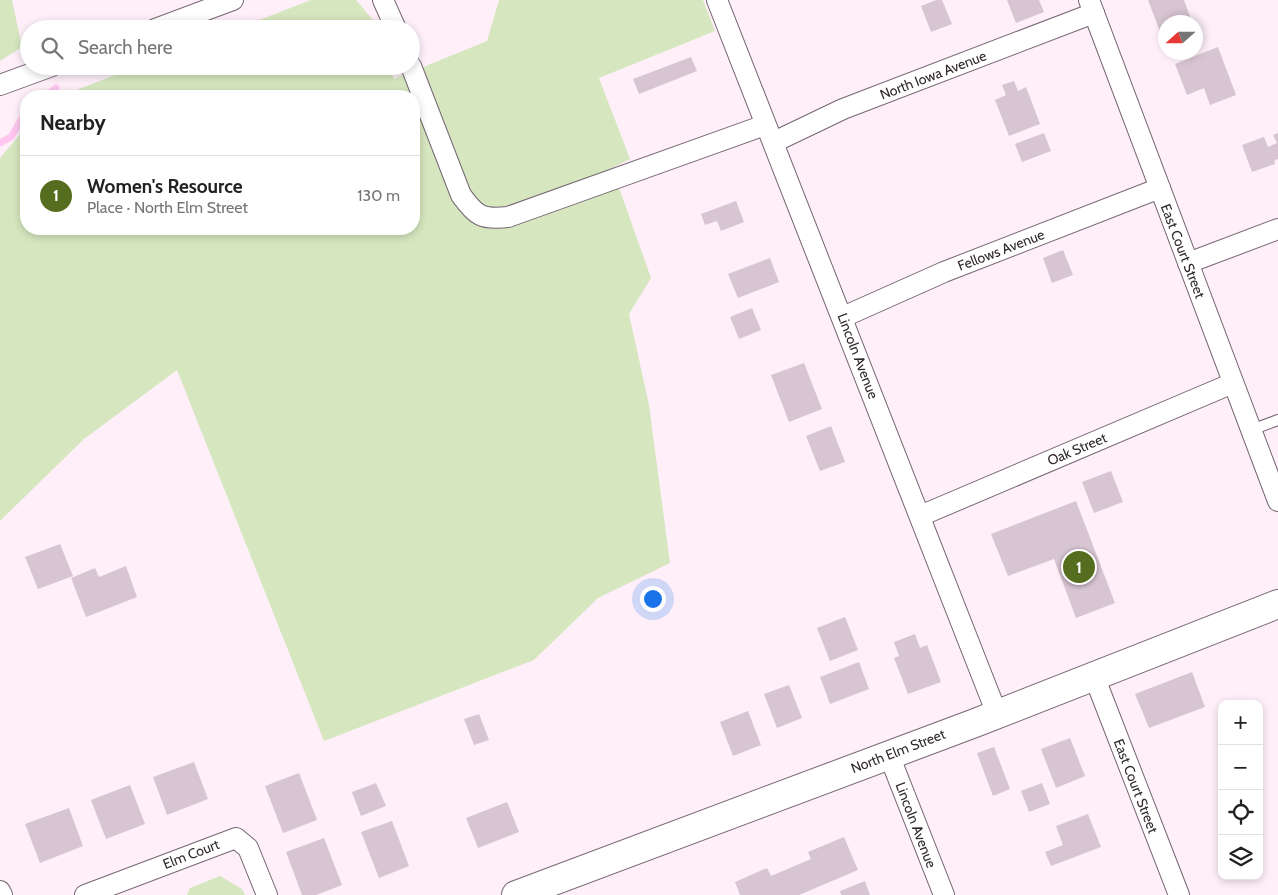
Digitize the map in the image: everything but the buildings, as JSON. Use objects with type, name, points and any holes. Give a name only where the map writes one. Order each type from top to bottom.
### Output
[{"type":"main road","name":"North Elm Street","points":[[516,895],[997,714],[1278,604]]},
{"type":"street","points":[[179,20],[233,0]]},
{"type":"street","points":[[383,0],[392,20]]},
{"type":"street","name":"Lincoln Avenue","points":[[717,0],[843,317],[997,714]]},
{"type":"street","name":"North Iowa Avenue","points":[[414,75],[461,195],[473,212],[490,219],[508,217],[843,109],[1092,7]]},
{"type":"street","name":"East Court Street","points":[[1092,7],[1278,501]]},
{"type":"street","points":[[0,85],[27,75]]},
{"type":"street","name":"Fellows Avenue","points":[[843,317],[944,272],[1160,188]]},
{"type":"street","points":[[1188,264],[1278,229]]},
{"type":"street","name":"Oak Street","points":[[920,516],[1233,383]]},
{"type":"street","name":"East Court Street","points":[[1094,676],[1178,895]]},
{"type":"street","name":"Lincoln Avenue","points":[[889,755],[944,895]]},
{"type":"street","name":"Elm Court","points":[[85,895],[236,838],[248,848],[267,895]]},
{"type":"street","points":[[0,891],[2,895]]},
{"type":"lane","points":[[1251,430],[1278,420]]},
{"type":"green space","points":[[0,0],[12,0],[20,38],[20,48],[0,61]]},
{"type":"green space","points":[[311,0],[356,0],[373,20],[259,20]]},
{"type":"green space","points":[[499,0],[703,0],[715,31],[599,78],[630,159],[612,168],[651,278],[629,314],[649,405],[670,563],[598,598],[534,660],[324,741],[177,370],[84,439],[0,521],[0,158],[20,134],[20,235],[420,235],[420,90],[76,90],[115,75],[392,75],[394,79],[404,75],[420,75],[420,68],[487,41]]},
{"type":"green space","points":[[220,876],[242,889],[245,895],[187,895],[190,888]]},
{"type":"waterway","points":[[0,143],[11,137],[20,122]]},
{"type":"place","name":"Women's Resource","points":[[1079,567]]}]
